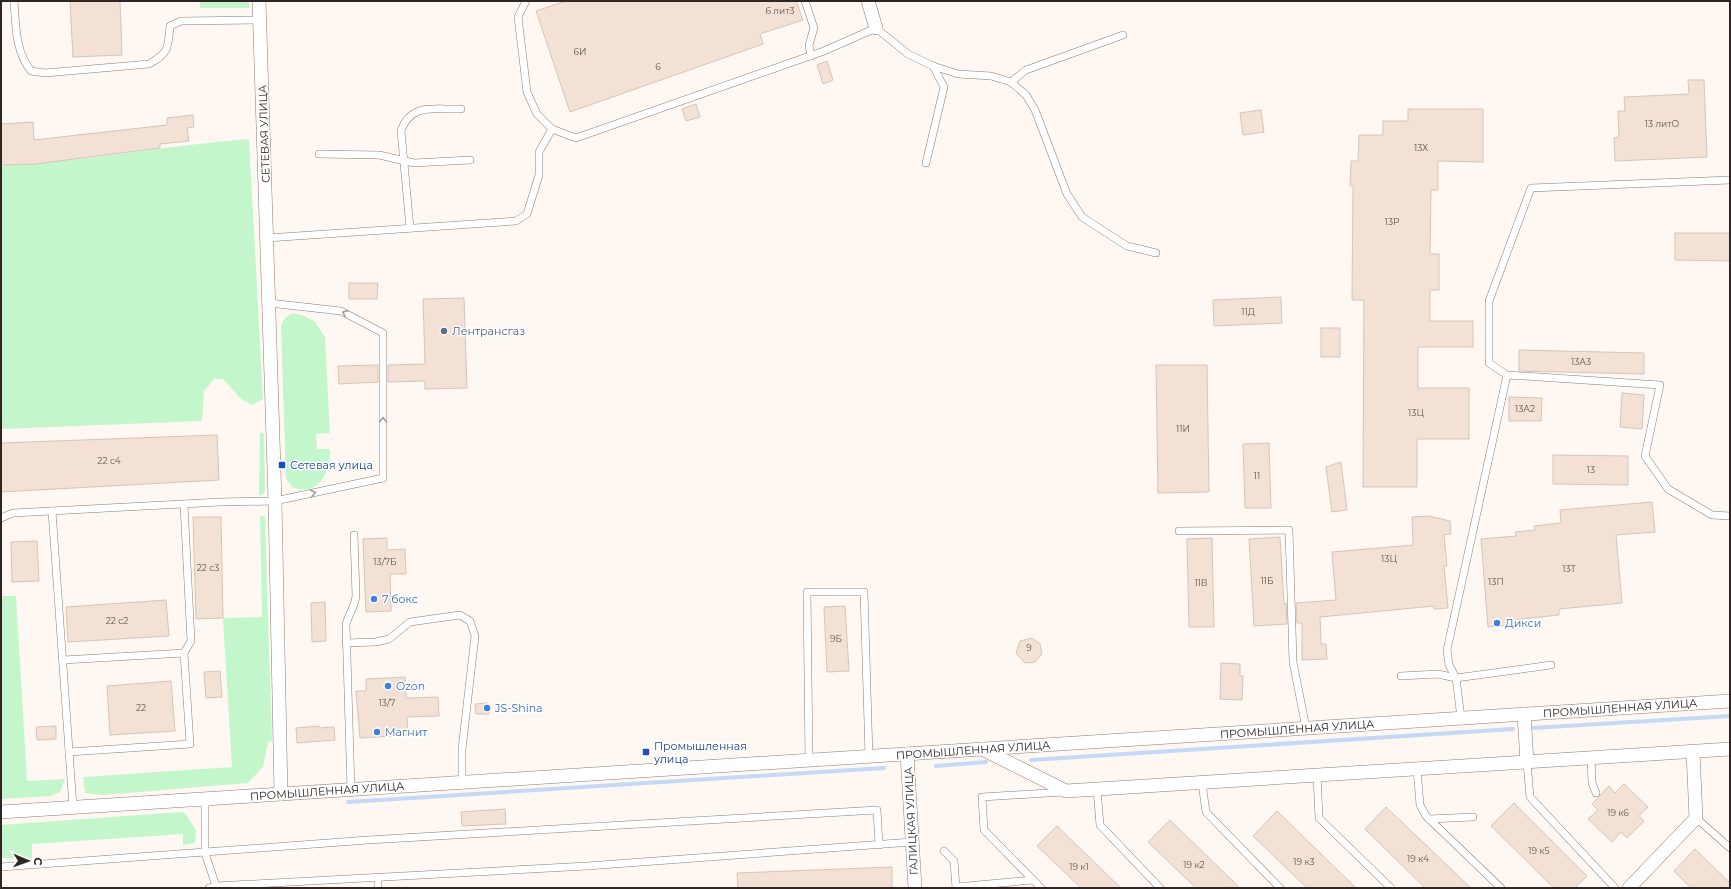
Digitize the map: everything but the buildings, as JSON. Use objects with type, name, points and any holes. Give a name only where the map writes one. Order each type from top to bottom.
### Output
[{"type":"street","name":"СЕТЕВАЯ УЛИЦА","points":[[259,1],[275,501],[281,794]]},
{"type":"street","points":[[868,1],[876,28]]},
{"type":"street","name":"ПРОМЫШЛЕННАЯ УЛИЦА","points":[[1,812],[1730,701]]},
{"type":"street","points":[[1524,714],[1528,762]]},
{"type":"street","points":[[982,749],[1066,792],[1730,749]]},
{"type":"street","points":[[1634,886],[1696,818],[1693,752]]},
{"type":"street","name":"ГАЛИЦКАЯ УЛИЦА","points":[[907,754],[914,888]]},
{"type":"lane","points":[[14,1],[18,47],[24,62],[32,71],[45,73],[150,64],[163,57],[168,47],[170,26],[181,22],[260,20]]},
{"type":"lane","points":[[526,1],[518,16],[527,92],[536,114],[552,129],[576,138],[811,56],[876,28],[908,54],[933,66],[958,74],[991,76],[1011,82],[1026,95],[1035,110],[1067,194],[1082,217],[1126,246],[1156,253]]},
{"type":"lane","points":[[805,1],[814,28],[809,45],[811,56]]},
{"type":"lane","points":[[1011,82],[1026,70],[1123,35]]},
{"type":"lane","points":[[926,163],[944,87],[933,66]]},
{"type":"lane","points":[[410,228],[401,131],[405,120],[412,113],[420,110],[461,109]]},
{"type":"lane","points":[[267,238],[516,221],[527,214],[539,175],[539,152],[552,129]]},
{"type":"lane","points":[[319,154],[379,155],[414,163],[470,160]]},
{"type":"lane","points":[[1730,180],[1531,188],[1489,301],[1489,363],[1507,375],[1660,385],[1645,456],[1668,489],[1712,515],[1730,516]]},
{"type":"lane","points":[[1,518],[13,513],[220,502],[275,501],[383,478],[383,333],[341,311],[269,303]]},
{"type":"lane","points":[[1461,718],[1456,678],[1449,665],[1447,650],[1507,375]]},
{"type":"lane","points":[[69,752],[190,744],[184,653],[192,641],[184,505]]},
{"type":"lane","points":[[52,511],[73,807]]},
{"type":"lane","points":[[1178,531],[1289,530],[1293,662],[1306,728]]},
{"type":"lane","points":[[352,790],[346,624],[349,613],[355,606],[356,596],[354,535]]},
{"type":"lane","points":[[809,760],[807,592],[864,592],[868,756]]},
{"type":"lane","points":[[346,643],[376,642],[389,639],[410,622],[460,615],[470,621],[475,636],[462,749],[462,783]]},
{"type":"lane","points":[[62,660],[184,653]]},
{"type":"lane","points":[[1401,676],[1438,674],[1456,678],[1551,665]]},
{"type":"lane","points":[[1591,758],[1592,783],[1596,794]]},
{"type":"lane","points":[[1528,762],[1530,797],[1615,888]]},
{"type":"lane","points":[[1417,769],[1420,805],[1429,819],[1501,888]]},
{"type":"lane","points":[[1317,775],[1319,818],[1391,888]]},
{"type":"lane","points":[[1202,782],[1206,812],[1280,888]]},
{"type":"lane","points":[[1097,790],[1100,825],[1160,888]]},
{"type":"lane","points":[[1041,888],[984,830],[982,797],[1066,792]]},
{"type":"lane","points":[[205,799],[205,853],[216,886]]},
{"type":"lane","points":[[1,866],[205,853],[368,840],[877,810],[879,845]]},
{"type":"lane","points":[[1429,819],[1473,817]]},
{"type":"lane","points":[[1696,818],[1730,848]]},
{"type":"lane","points":[[1721,839],[1730,839]]},
{"type":"lane","points":[[209,888],[216,886],[587,866],[912,842]]},
{"type":"lane","points":[[944,851],[954,861],[956,888],[1033,880]]},
{"type":"lane","points":[[378,877],[378,888]]},
{"type":"green space","points":[[200,1],[249,1],[249,8],[200,8]]},
{"type":"green space","points":[[249,139],[263,399],[252,405],[241,399],[223,379],[214,379],[204,391],[202,421],[1,429],[1,165],[63,161],[187,145]]},
{"type":"green space","points":[[293,313],[304,316],[315,322],[325,337],[330,433],[316,434],[317,449],[330,449],[330,457],[326,474],[316,486],[309,489],[292,487],[286,478],[281,325],[286,317]]},
{"type":"green space","points":[[260,432],[264,434],[265,491],[262,495],[259,495]]},
{"type":"green space","points":[[260,516],[264,516],[265,519],[272,741],[268,742],[263,767],[248,783],[103,795],[85,793],[83,777],[232,767],[223,618],[262,617]]},
{"type":"green space","points":[[1,596],[16,596],[27,781],[65,779],[60,792],[50,796],[1,799]]},
{"type":"green space","points":[[181,812],[185,813],[196,830],[195,843],[183,845],[183,834],[32,844],[32,858],[1,858],[1,825]]},
{"type":"waterway","points":[[1533,728],[1730,716]]},
{"type":"waterway","points":[[1031,760],[1513,729]]},
{"type":"waterway","points":[[936,766],[986,762]]},
{"type":"waterway","points":[[348,802],[884,768]]},
{"type":"place","name":"Лентрансгаз","points":[[444,331]]},
{"type":"place","name":"Сетевая улица","points":[[282,465]]},
{"type":"place","name":"7 бокс","points":[[374,599]]},
{"type":"place","name":"Дикси","points":[[1497,623]]},
{"type":"place","name":"Ozon","points":[[388,686]]},
{"type":"place","name":"JS-Shina","points":[[487,708]]},
{"type":"place","name":"Магнит","points":[[377,732]]},
{"type":"place","name":"Промышленная улица","points":[[646,752]]}]
